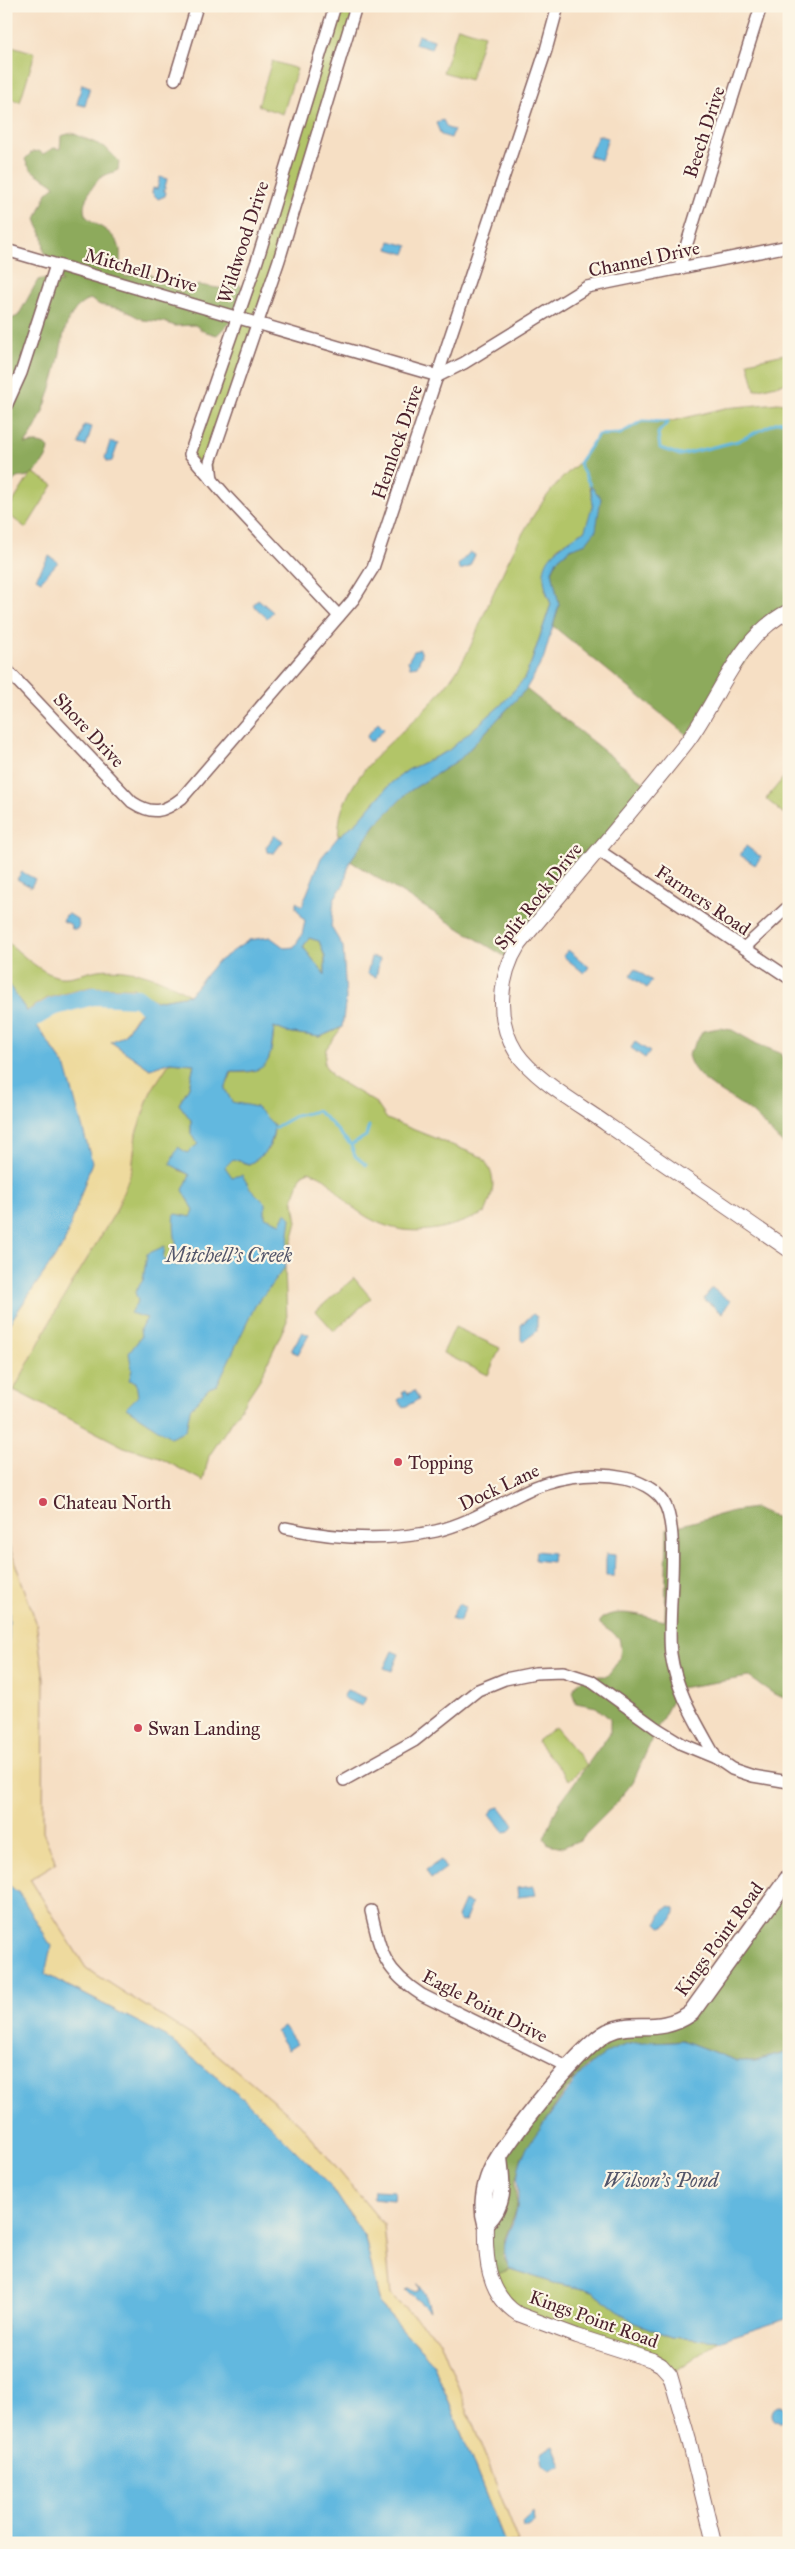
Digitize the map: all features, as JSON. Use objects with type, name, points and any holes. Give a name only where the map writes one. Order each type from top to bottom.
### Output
[{"type":"main road","name":"Kings Point Road","points":[[486,2223],[483,2213],[484,2193],[491,2171],[511,2138],[569,2068],[588,2047],[607,2033],[620,2028],[668,2025],[691,2013],[789,1877]]},
{"type":"street","points":[[175,79],[197,6]]},
{"type":"street","name":"Wildwood Drive","points":[[335,6],[238,317],[190,454],[339,616]]},
{"type":"street","name":"Wildwood Drive","points":[[212,480],[210,462],[278,260],[356,6]]},
{"type":"street","name":"Hemlock Drive","points":[[148,811],[160,812],[182,798],[366,584],[374,568],[438,376],[445,350],[546,50],[558,6]]},
{"type":"street","name":"Beech Drive","points":[[679,269],[761,6]]},
{"type":"street","name":"Channel Drive","points":[[438,376],[464,363],[587,287],[789,246]]},
{"type":"street","name":"Mitchell Drive","points":[[6,250],[438,376]]},
{"type":"street","points":[[6,406],[20,373],[56,265]]},
{"type":"street","name":"Split Rock Drive","points":[[789,611],[780,616],[748,645],[732,666],[689,739],[519,944],[508,962],[502,988],[503,1014],[510,1040],[528,1066],[789,1250]]},
{"type":"street","name":"Shore Drive","points":[[6,668],[132,802],[148,811]]},
{"type":"street","name":"Farmers Road","points":[[598,850],[789,978]]},
{"type":"street","points":[[744,948],[789,906]]},
{"type":"street","name":"Dock Lane","points":[[286,1528],[347,1539],[404,1536],[435,1531],[460,1524],[523,1492],[570,1477],[613,1475],[631,1479],[645,1485],[663,1501],[672,1527],[670,1638],[674,1673],[685,1702],[716,1758]]},
{"type":"street","points":[[344,1780],[392,1755],[414,1741],[478,1690],[505,1679],[535,1673],[563,1672],[591,1681],[656,1728],[716,1758],[732,1769],[753,1776],[789,1782]]},
{"type":"street","name":"Eagle Point Drive","points":[[371,1911],[386,1960],[403,1983],[422,1995],[569,2068]]},
{"type":"street","name":"Kings Point Road","points":[[486,2223],[490,2277],[499,2297],[510,2309],[518,2314],[577,2336],[652,2360],[661,2365],[670,2375],[690,2444],[714,2543]]},
{"type":"green space","points":[[335,6],[356,6],[210,462],[212,480],[190,454]]},
{"type":"green space","points":[[458,27],[484,35],[470,80],[443,72]]},
{"type":"green space","points":[[12,46],[35,53],[20,102],[6,97],[6,64]]},
{"type":"green space","points":[[272,61],[297,69],[283,114],[258,106]]},
{"type":"green space","points":[[72,133],[105,147],[119,161],[118,170],[100,178],[93,186],[84,210],[85,215],[89,219],[109,232],[115,240],[120,248],[121,269],[126,277],[140,271],[145,272],[181,292],[199,285],[224,289],[237,283],[244,288],[233,319],[217,335],[203,331],[195,325],[175,326],[164,322],[143,320],[122,309],[100,305],[90,299],[78,307],[65,329],[59,358],[42,414],[25,444],[43,444],[49,448],[48,452],[44,461],[37,469],[25,477],[15,479],[6,494],[6,356],[12,342],[6,335],[6,321],[18,316],[38,280],[62,282],[44,251],[43,238],[36,219],[47,193],[55,186],[33,171],[25,159],[32,152],[39,151],[43,154],[54,148],[60,149],[61,136]]},
{"type":"green space","points":[[789,353],[789,382],[755,390],[748,362]]},
{"type":"green space","points":[[789,402],[789,420],[777,422],[738,441],[680,455],[660,448],[658,433],[668,422],[725,408]]},
{"type":"green space","points":[[789,420],[789,610],[780,616],[687,735],[553,626],[559,605],[552,572],[557,560],[570,549],[586,543],[601,499],[590,485],[579,463],[598,435],[620,434],[642,421],[668,422],[658,433],[660,448],[680,455],[738,441],[777,422]]},
{"type":"green space","points":[[579,463],[590,488],[594,507],[593,516],[590,524],[584,531],[557,548],[545,589],[551,604],[524,679],[501,705],[448,751],[408,770],[391,783],[358,821],[338,837],[342,810],[358,779],[381,752],[445,687],[468,652],[503,572],[524,532],[549,494],[563,477]]},
{"type":"green space","points":[[32,472],[53,485],[26,528],[6,513]]},
{"type":"green space","points":[[526,689],[647,785],[509,959],[350,861],[376,824],[408,792],[460,759]]},
{"type":"green space","points":[[789,771],[789,809],[784,814],[766,799]]},
{"type":"green space","points":[[309,938],[319,941],[325,957],[325,975],[303,947]]},
{"type":"green space","points":[[6,941],[32,962],[53,975],[65,977],[98,970],[122,970],[146,975],[169,983],[189,995],[156,1001],[133,988],[48,998],[27,1011],[6,981]]},
{"type":"green space","points":[[274,1027],[286,1032],[320,1037],[342,1027],[326,1049],[324,1064],[333,1077],[376,1103],[387,1119],[482,1157],[487,1164],[492,1178],[491,1198],[485,1213],[467,1220],[432,1230],[415,1231],[399,1229],[383,1225],[366,1217],[350,1205],[325,1179],[309,1171],[302,1174],[293,1198],[297,1222],[285,1267],[287,1321],[260,1379],[209,1456],[203,1481],[156,1456],[124,1447],[14,1390],[59,1305],[116,1211],[132,1169],[136,1133],[151,1091],[170,1062],[194,1064],[189,1087],[179,1104],[191,1120],[191,1133],[198,1144],[187,1154],[178,1147],[179,1170],[191,1175],[184,1189],[225,1167],[233,1159],[249,1164],[268,1149],[274,1132],[274,1125],[256,1107],[232,1103],[225,1089],[232,1072],[253,1071],[261,1068],[266,1063],[272,1048]]},
{"type":"green space","points":[[719,1028],[732,1030],[757,1044],[780,1053],[789,1069],[789,1148],[744,1106],[706,1081],[692,1065],[688,1055],[703,1031]]},
{"type":"green space","points":[[354,1278],[371,1298],[334,1331],[316,1311]]},
{"type":"green space","points":[[455,1327],[500,1348],[488,1375],[443,1353]]},
{"type":"green space","points":[[755,1508],[775,1517],[787,1517],[789,1514],[789,1700],[774,1694],[749,1677],[679,1688],[655,1732],[633,1782],[611,1809],[580,1840],[563,1847],[548,1844],[544,1838],[559,1804],[610,1733],[610,1719],[596,1707],[576,1703],[572,1692],[578,1683],[586,1678],[607,1676],[619,1658],[619,1638],[600,1624],[600,1620],[606,1616],[622,1613],[665,1621],[667,1529],[733,1511]]},
{"type":"green space","points":[[555,1727],[587,1765],[569,1780],[537,1741]]},
{"type":"green space","points":[[789,1877],[789,1918],[785,1931],[789,1947],[789,2052],[756,2061],[737,2061],[682,2040],[629,2044],[587,2066],[565,2091],[522,2156],[515,2183],[517,2208],[505,2238],[503,2256],[510,2269],[490,2277],[486,2240],[499,2158],[607,2033],[683,2018]]},
{"type":"green space","points":[[510,2269],[554,2283],[593,2291],[635,2323],[672,2337],[718,2341],[670,2375],[661,2365],[518,2314],[490,2277]]},
{"type":"sand","points":[[90,987],[133,988],[156,1001],[137,1015],[124,1035],[111,1042],[150,1069],[170,1062],[151,1091],[136,1133],[132,1169],[116,1211],[59,1305],[6,1405],[6,1328],[64,1244],[66,1068],[27,1011],[48,998]]},
{"type":"sand","points":[[6,1537],[36,1622],[44,1679],[43,1832],[56,1863],[30,1879],[86,1968],[205,2044],[300,2124],[384,2225],[391,2296],[440,2340],[519,2543],[505,2543],[434,2365],[380,2304],[365,2238],[331,2186],[246,2101],[165,2036],[45,1974],[20,1894],[6,1883],[6,1801],[9,1789]]},
{"type":"water","points":[[418,35],[434,40],[431,49],[415,44]]},
{"type":"water","points":[[82,84],[90,87],[85,106],[77,104]]},
{"type":"water","points":[[443,120],[447,128],[454,130],[451,138],[441,135],[436,123]]},
{"type":"water","points":[[598,135],[608,138],[601,160],[589,156]]},
{"type":"water","points":[[160,177],[167,179],[164,191],[166,192],[165,196],[158,199],[152,193],[153,188],[157,189]]},
{"type":"water","points":[[390,241],[408,246],[405,254],[388,249]]},
{"type":"water","points":[[84,425],[92,427],[86,446],[79,444]]},
{"type":"water","points":[[110,442],[118,444],[112,461],[108,462],[105,458]]},
{"type":"water","name":"Mitchell's Creek","points":[[590,485],[601,498],[596,530],[586,543],[570,549],[557,560],[552,571],[559,605],[543,660],[526,689],[460,759],[408,792],[376,824],[350,861],[344,884],[334,899],[331,927],[343,947],[346,998],[342,1027],[320,1037],[286,1032],[274,1027],[271,1049],[266,1063],[261,1068],[254,1070],[231,1072],[225,1089],[232,1102],[256,1107],[274,1125],[268,1149],[260,1157],[249,1164],[233,1159],[225,1167],[232,1177],[242,1175],[250,1188],[265,1203],[265,1217],[281,1223],[286,1213],[291,1218],[285,1267],[255,1306],[217,1385],[209,1388],[190,1409],[186,1430],[170,1437],[126,1408],[138,1396],[136,1382],[129,1380],[132,1370],[129,1353],[141,1337],[140,1329],[147,1318],[130,1313],[138,1301],[135,1292],[143,1280],[147,1254],[165,1246],[163,1259],[178,1266],[174,1226],[175,1214],[191,1217],[194,1210],[183,1190],[190,1175],[170,1164],[178,1147],[187,1153],[198,1144],[191,1133],[191,1120],[179,1104],[189,1087],[194,1064],[170,1062],[150,1069],[111,1042],[124,1035],[138,1015],[156,1001],[189,995],[216,963],[249,940],[270,937],[285,948],[294,947],[302,935],[305,921],[296,908],[296,902],[302,906],[321,858],[338,837],[358,821],[391,783],[408,770],[448,751],[501,705],[524,679],[551,604],[544,577],[548,559],[563,545],[585,530],[593,504]],"holes":[[[309,938],[319,941],[325,957],[325,975],[303,947]]]},
{"type":"water","points":[[470,552],[475,555],[469,567],[460,570],[458,565]]},
{"type":"water","points":[[49,556],[58,562],[41,581],[36,578]]},
{"type":"water","points":[[258,599],[273,612],[267,618],[253,605]]},
{"type":"water","points":[[420,649],[422,655],[417,666],[410,667],[408,661],[414,651]]},
{"type":"water","points":[[378,723],[384,729],[373,741],[369,741],[367,736]]},
{"type":"water","points":[[275,835],[283,841],[274,853],[267,852],[266,847]]},
{"type":"water","points":[[746,846],[761,857],[755,865],[740,855]]},
{"type":"water","points":[[22,872],[35,879],[31,887],[17,879]]},
{"type":"water","points":[[69,914],[77,919],[79,925],[77,929],[72,929],[70,924],[63,921],[65,915]]},
{"type":"water","points":[[568,950],[589,967],[584,973],[563,956]]},
{"type":"water","points":[[371,957],[380,959],[376,977],[367,974]]},
{"type":"water","points":[[635,969],[652,981],[647,988],[630,976]]},
{"type":"water","points":[[6,981],[66,1068],[92,1162],[64,1244],[6,1328]]},
{"type":"water","points":[[635,1042],[650,1052],[645,1058],[631,1048]]},
{"type":"water","points":[[712,1288],[730,1301],[722,1313],[704,1299]]},
{"type":"water","points":[[533,1314],[537,1317],[537,1331],[523,1342],[521,1340],[521,1325]]},
{"type":"water","points":[[302,1332],[309,1335],[298,1354],[291,1351]]},
{"type":"water","points":[[406,1391],[408,1394],[414,1391],[419,1399],[403,1408],[398,1400],[404,1396],[402,1393]]},
{"type":"water","points":[[536,1551],[553,1553],[552,1562],[535,1560]]},
{"type":"water","points":[[606,1554],[615,1555],[614,1576],[606,1576]]},
{"type":"water","points":[[6,1592],[9,1599],[9,1789],[6,1801]]},
{"type":"water","points":[[458,1604],[466,1607],[459,1622],[451,1619]]},
{"type":"water","points":[[392,1651],[399,1654],[392,1671],[384,1668]]},
{"type":"water","points":[[347,1690],[366,1698],[362,1706],[343,1698]]},
{"type":"water","points":[[500,1807],[514,1825],[510,1831],[504,1832],[490,1815],[493,1809]]},
{"type":"water","points":[[441,1860],[446,1868],[431,1879],[426,1870]]},
{"type":"water","points":[[6,1883],[20,1894],[51,1946],[45,1974],[165,2036],[246,2101],[331,2186],[365,2238],[380,2304],[434,2365],[505,2543],[6,2543]]},
{"type":"water","points":[[534,1886],[536,1895],[518,1897],[517,1888]]},
{"type":"water","points":[[464,1901],[472,1904],[465,1921],[461,1922],[457,1917]]},
{"type":"water","points":[[670,1906],[675,1908],[673,1918],[667,1925],[661,1927],[657,1923],[662,1912]]},
{"type":"water","points":[[284,2026],[297,2044],[288,2050],[276,2032]]},
{"type":"water","name":"Wilson's Pond","points":[[682,2040],[737,2061],[756,2061],[789,2052],[789,2318],[718,2341],[672,2337],[635,2323],[593,2291],[554,2283],[510,2269],[504,2252],[506,2238],[517,2208],[517,2183],[521,2160],[532,2140],[574,2082],[593,2063],[616,2048],[636,2043]]},
{"type":"water","points":[[374,2190],[395,2191],[394,2200],[373,2198]]},
{"type":"water","points":[[418,2284],[425,2293],[430,2311],[406,2290],[409,2289],[415,2292],[420,2290]]},
{"type":"water","points":[[780,2406],[786,2408],[788,2414],[786,2420],[780,2422],[774,2420],[772,2414],[774,2408]]},
{"type":"water","points":[[554,2446],[562,2466],[550,2471],[543,2464],[541,2453]]},
{"type":"water","points":[[533,2512],[534,2523],[528,2527],[523,2527],[522,2522]]},
{"type":"waterway","name":"Mitchell's Creek","points":[[590,485],[579,463],[598,435],[620,434],[642,421],[668,422],[658,433],[660,448],[680,455],[738,441],[777,422],[789,420]]},
{"type":"waterway","name":"Mitchell's Creek","points":[[32,1019],[52,1007],[93,996],[137,998],[167,1022]]},
{"type":"waterway","points":[[274,1128],[295,1116],[317,1111],[351,1145],[366,1136],[369,1126]]},
{"type":"waterway","points":[[351,1145],[355,1156],[366,1165]]},
{"type":"place","name":"Topping","points":[[398,1462]]},
{"type":"place","name":"Chateau North","points":[[43,1502]]},
{"type":"place","name":"Swan Landing","points":[[138,1728]]}]
